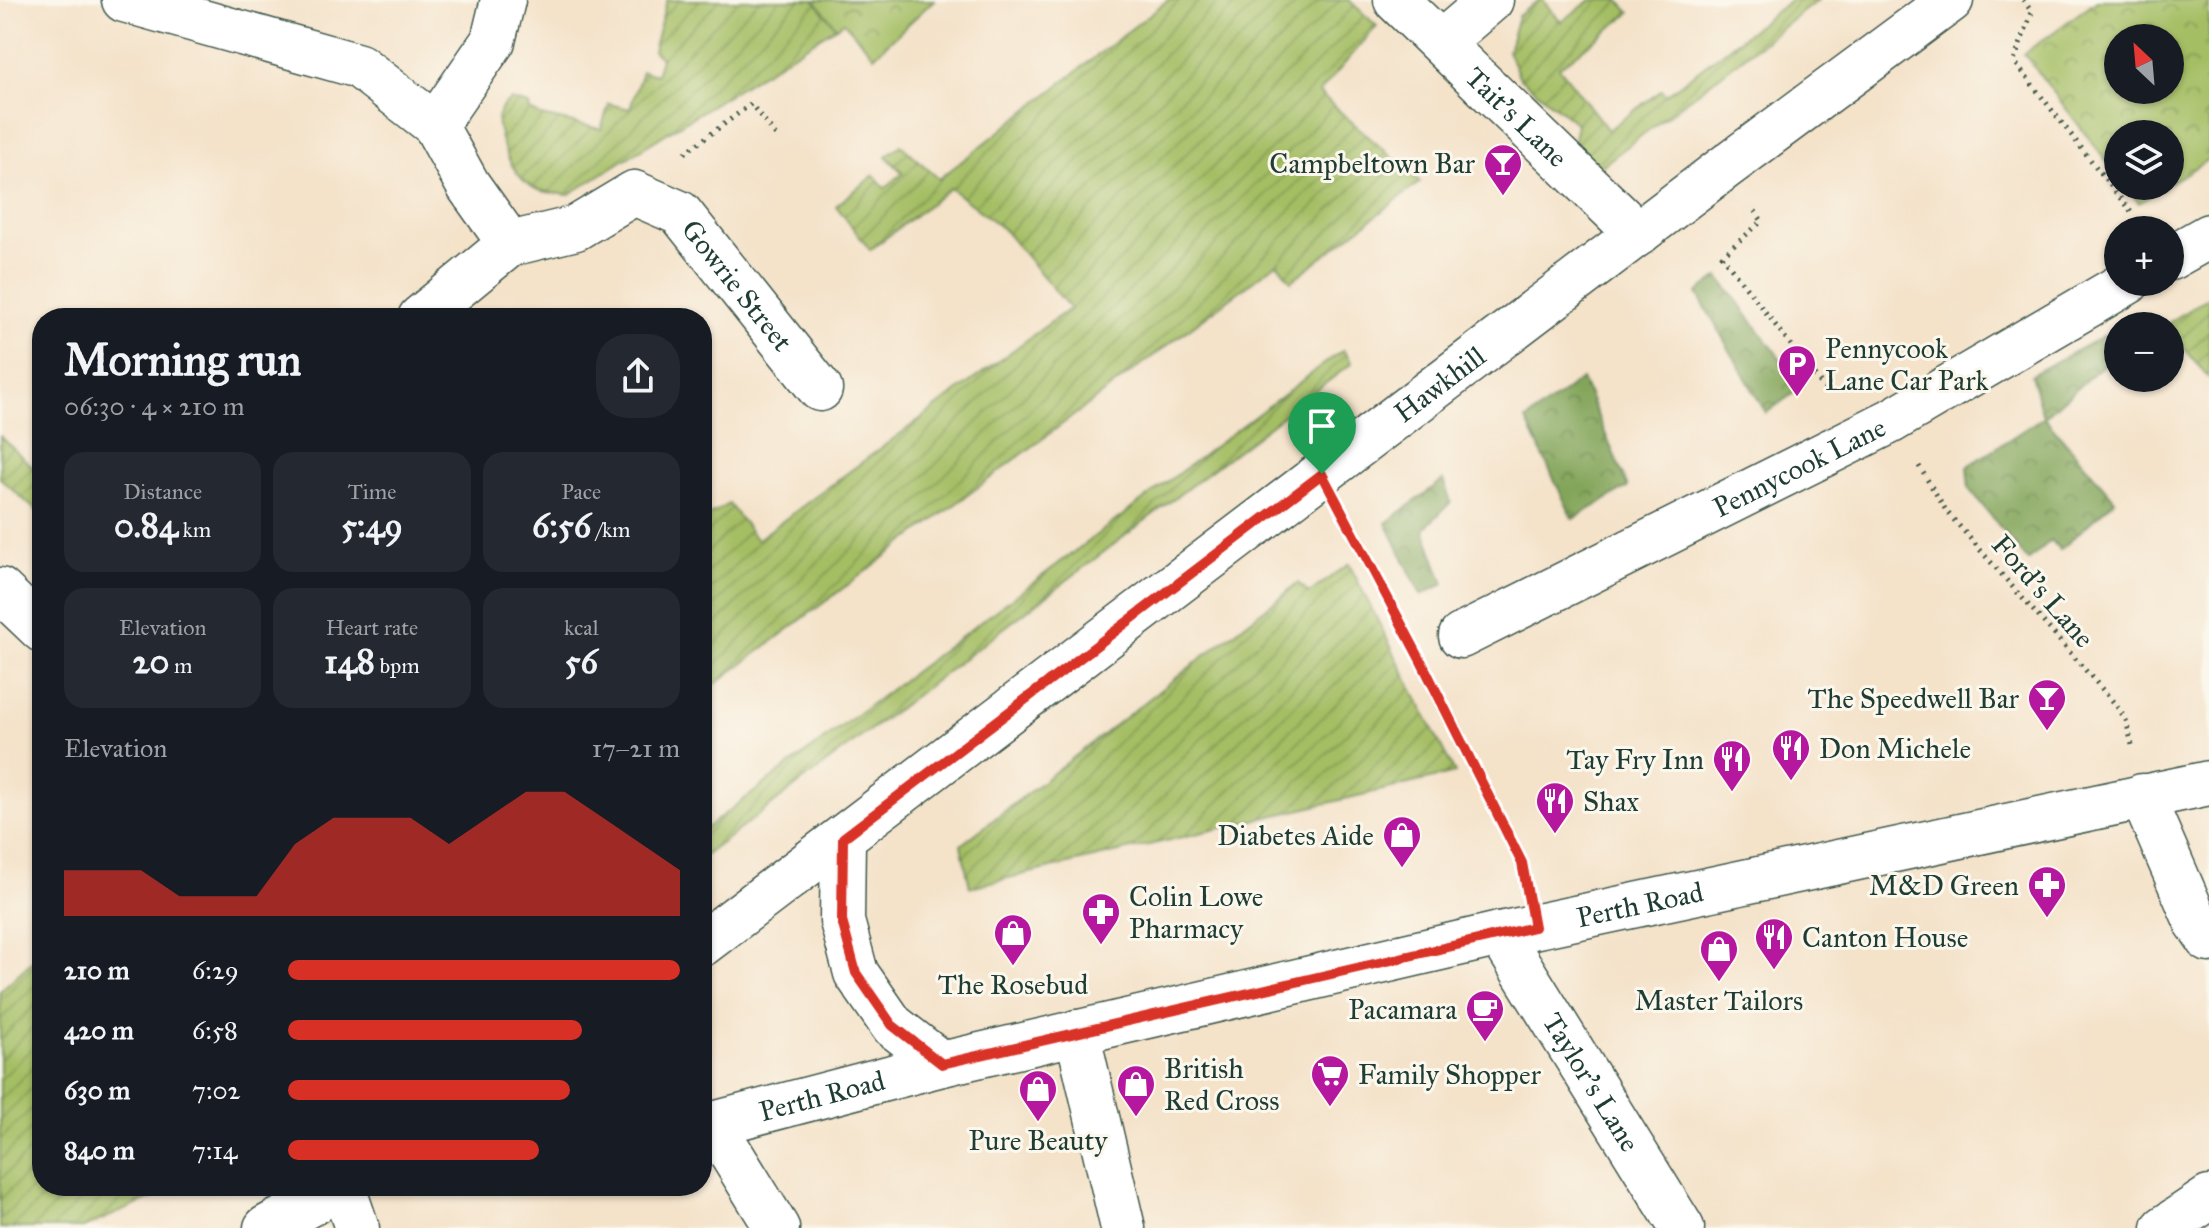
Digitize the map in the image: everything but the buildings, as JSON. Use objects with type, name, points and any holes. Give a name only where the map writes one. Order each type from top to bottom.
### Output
[{"type":"street","points":[[124,0],[168,5],[359,66],[435,125],[468,185],[510,244]]},
{"type":"street","points":[[435,125],[493,41],[503,0]]},
{"type":"street","name":"Tait's Lane","points":[[1396,0],[1638,234]]},
{"type":"street","points":[[1442,42],[1491,0]]},
{"type":"street","name":"Hawkhill","points":[[712,936],[1724,168],[1951,0]]},
{"type":"street","points":[[432,308],[510,244],[576,228],[634,193]]},
{"type":"street","name":"Gowrie Street","points":[[634,193],[680,213],[820,389]]},
{"type":"street","points":[[2184,250],[2209,236]]},
{"type":"street","name":"Pennycook Lane","points":[[1461,636],[1873,430],[2104,296]]},
{"type":"street","points":[[0,590],[32,620]]},
{"type":"street","name":"Perth Road","points":[[712,1125],[942,1064],[1517,931],[2209,783]]},
{"type":"street","points":[[2142,796],[2196,921],[2209,940]]},
{"type":"street","points":[[843,838],[842,921],[856,973],[892,1025],[942,1064]]},
{"type":"street","name":"Taylor's Lane","points":[[1517,931],[1682,1228]]},
{"type":"street","points":[[1077,1032],[1123,1228]]},
{"type":"street","points":[[712,1132],[777,1228]]},
{"type":"street","points":[[266,1228],[325,1196]]},
{"type":"street","points":[[346,1196],[357,1228]]},
{"type":"street","points":[[2164,1228],[2209,1198]]},
{"type":"path","points":[[2023,0],[2032,12],[2014,61],[2134,216]]},
{"type":"path","points":[[634,193],[751,104],[776,136]]},
{"type":"path","name":"Ford's Lane","points":[[1724,168],[1762,221],[1722,256],[1821,381],[1873,430],[1947,512],[2126,720],[2142,796]]},
{"type":"path","points":[[1322,474],[1407,634]]},
{"type":"path","points":[[1428,674],[1522,863],[1517,931]]},
{"type":"green space","points":[[667,0],[814,0],[836,27],[568,195],[540,190],[528,184],[508,158],[501,138],[497,118],[503,106],[511,100],[529,105],[530,111],[541,116],[601,129],[609,104],[630,109],[642,71],[656,75],[661,58],[653,51]]},
{"type":"green space","points":[[814,0],[934,0],[874,56],[844,22],[836,27]]},
{"type":"green space","points":[[1168,0],[1349,0],[1377,26],[1319,93],[1420,182],[1291,281],[1277,263],[712,687],[712,513],[729,504],[757,540],[1070,308],[1002,228],[950,188],[870,250],[836,206],[874,175],[885,188],[903,173],[886,156],[901,145],[939,179]]},
{"type":"green space","points":[[1543,0],[1561,22],[1591,0],[1619,0],[1630,13],[1559,67],[1608,130],[1662,90],[1666,95],[1791,0],[1818,0],[1594,172],[1572,149],[1577,124],[1520,78],[1508,51],[1518,16]]},
{"type":"green space","points":[[2097,0],[2209,0],[2209,159],[2184,174],[2184,120],[2104,120],[2104,158],[2024,54]]},
{"type":"green space","points":[[1719,277],[1802,387],[1766,413],[1697,293]]},
{"type":"green space","points":[[2209,297],[2209,378],[2184,348],[2184,313]]},
{"type":"green space","points":[[2104,336],[2104,364],[2044,417],[2115,500],[2060,550],[2051,540],[2028,561],[1969,489],[1967,467],[2043,417],[2031,375]]},
{"type":"green space","points":[[1343,350],[1352,363],[712,850],[712,823]]},
{"type":"green space","points":[[1582,379],[1628,487],[1573,519],[1526,420]]},
{"type":"green space","points":[[0,436],[32,466],[32,507],[0,478]]},
{"type":"green space","points":[[1443,480],[1451,502],[1424,529],[1444,584],[1421,595],[1386,523]]},
{"type":"green space","points":[[1349,564],[1455,773],[970,887],[961,845],[1298,583],[1309,593]]},
{"type":"green space","points":[[32,961],[32,1196],[157,1196],[83,1228],[0,1228],[0,991]]},
{"type":"place","name":"Campbeltown Bar","points":[[1503,197]]},
{"type":"place","name":"Pennycook Lane Car Park","points":[[1797,398]]},
{"type":"place","name":"The Speedwell Bar","points":[[2047,732]]},
{"type":"place","name":"Don Michele","points":[[1791,782]]},
{"type":"place","name":"Tay Fry Inn","points":[[1732,793]]},
{"type":"place","name":"Shax","points":[[1555,835]]},
{"type":"place","name":"Diabetes Aide","points":[[1402,869]]},
{"type":"place","name":"M&D Green","points":[[2047,919]]},
{"type":"place","name":"Colin Lowe Pharmacy","points":[[1101,946]]},
{"type":"place","name":"The Rosebud","points":[[1013,967]]},
{"type":"place","name":"Canton House","points":[[1774,971]]},
{"type":"place","name":"Master Tailors","points":[[1719,983]]},
{"type":"place","name":"Pacamara","points":[[1485,1043]]},
{"type":"place","name":"Family Shopper","points":[[1330,1108]]},
{"type":"place","name":"British Red Cross","points":[[1136,1118]]},
{"type":"place","name":"Pure Beauty","points":[[1038,1123]]},
{"type":"route","points":[[1322,474],[1421,661],[1522,863],[1534,927],[942,1064],[892,1025],[856,973],[842,921],[843,838],[1322,474]]}]
